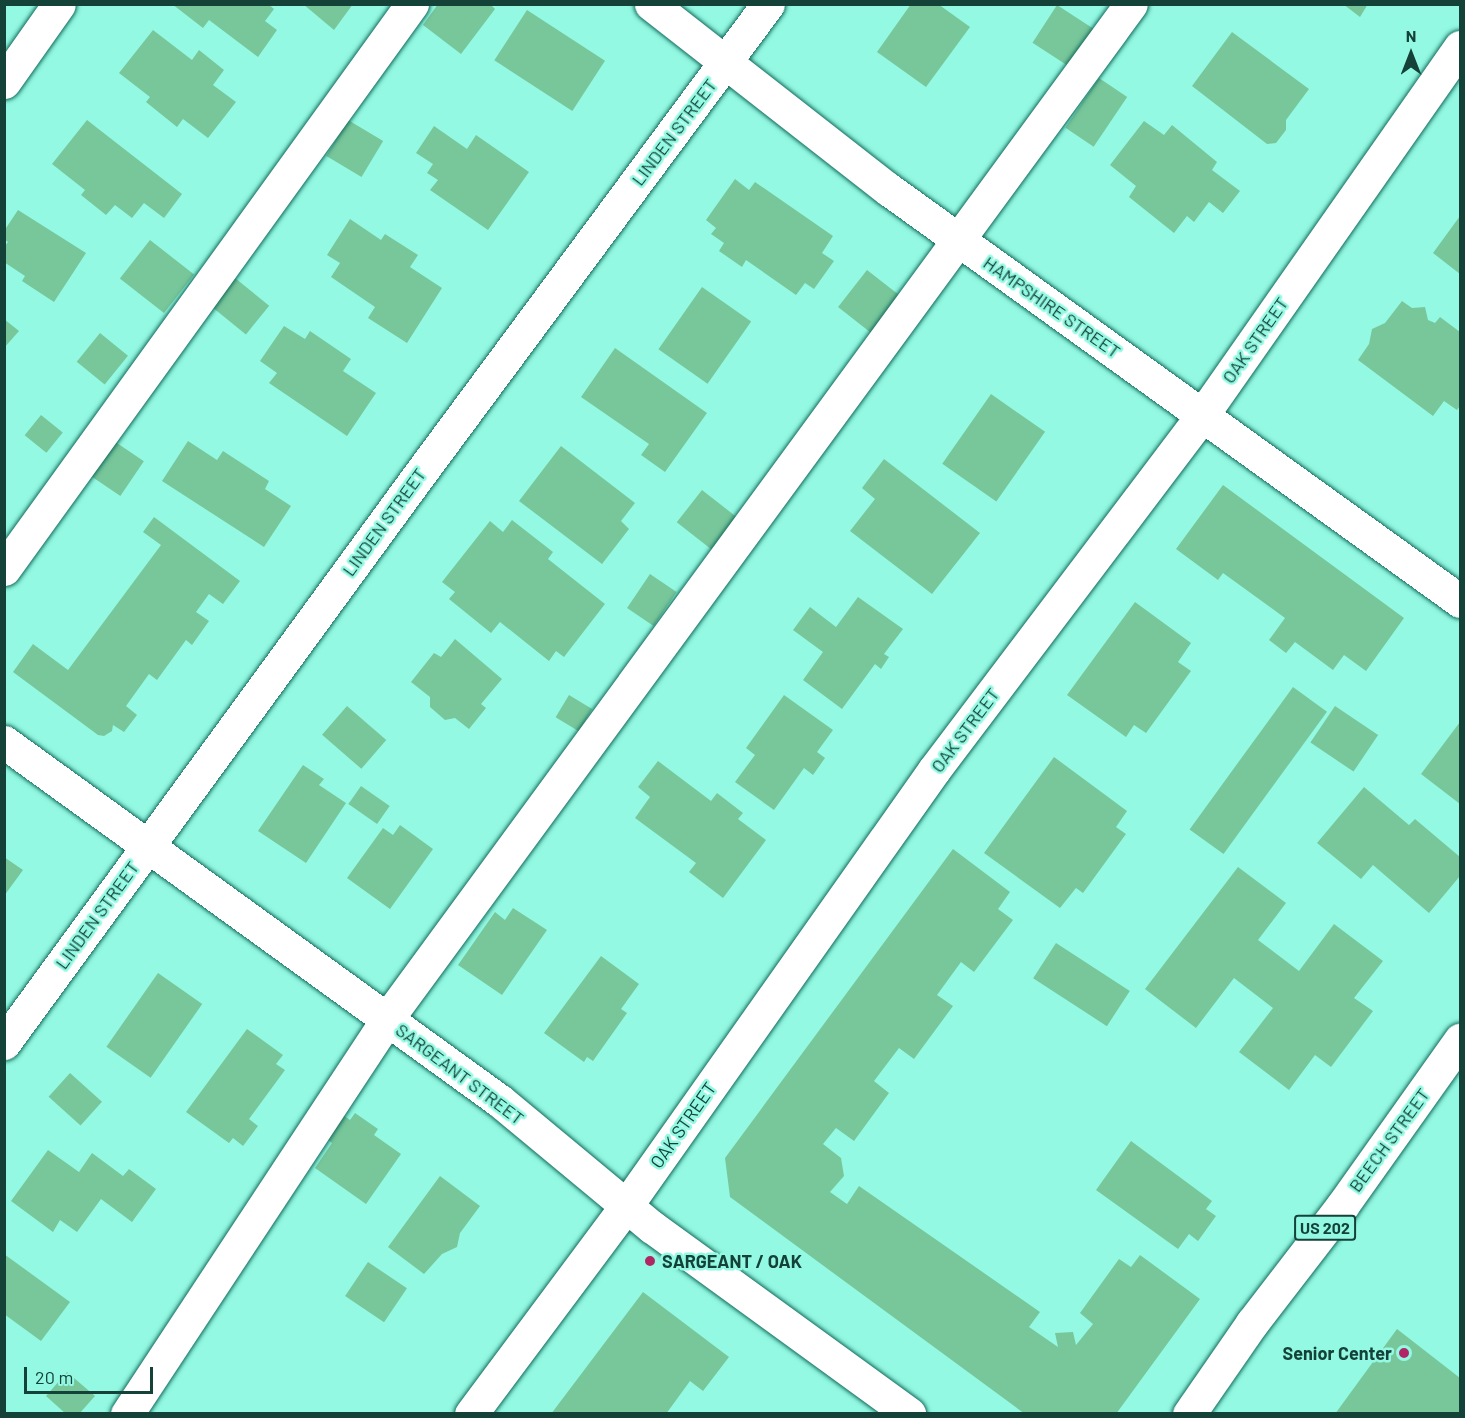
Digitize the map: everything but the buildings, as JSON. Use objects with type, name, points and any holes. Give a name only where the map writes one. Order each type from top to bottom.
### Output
[{"type":"street","points":[[4,82],[59,4]]},
{"type":"street","points":[[4,568],[412,4]]},
{"type":"street","name":"HAMPSHIRE STREET","points":[[651,4],[888,189],[1461,601]]},
{"type":"street","name":"LINDEN STREET","points":[[4,1043],[147,845],[768,4]]},
{"type":"street","points":[[126,1413],[387,1019],[1131,4]]},
{"type":"street","name":"OAK STREET","points":[[471,1413],[626,1206],[934,770],[1203,414],[1461,47]]},
{"type":"street","name":"SARGEANT STREET","points":[[4,742],[500,1101],[626,1206],[909,1413]]},
{"type":"street","name":"BEECH STREET","points":[[1189,1413],[1252,1323],[1342,1206],[1461,1040]]},
{"type":"place","name":"SARGEANT / OAK","points":[[650,1261]]},
{"type":"place","name":"Senior Center","points":[[1404,1353]]}]
